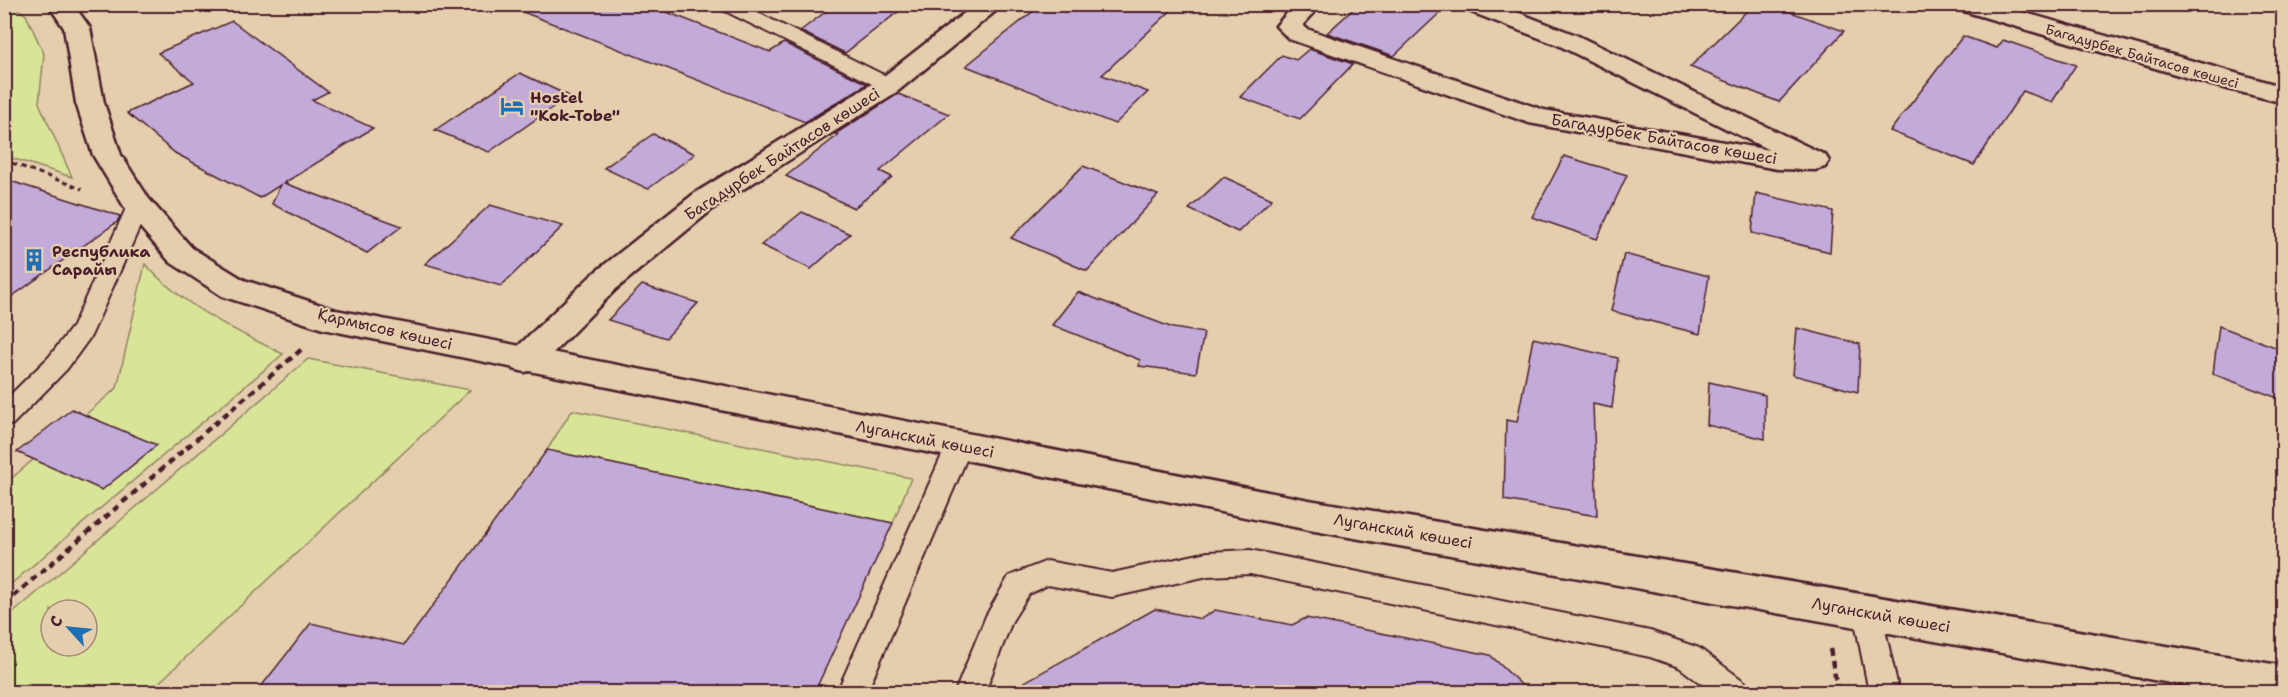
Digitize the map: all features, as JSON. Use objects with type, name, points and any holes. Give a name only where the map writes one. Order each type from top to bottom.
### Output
[{"type":"street","name":"Қармысов көшесі","points":[[60,4],[77,28],[90,103],[107,155],[138,206],[181,255],[233,288],[334,321],[525,360]]},
{"type":"street","name":"Багадурбек Байтасов көшесі","points":[[525,360],[605,281],[705,200],[889,85],[992,4]]},
{"type":"street","name":"Багадурбек Байтасов көшесі","points":[[1309,4],[1289,26],[1298,34],[1539,117],[1777,160],[1815,160],[1567,40],[1472,4]]},
{"type":"street","name":"Багадурбек Байтасов көшесі","points":[[1966,4],[2283,95]]},
{"type":"street","name":"Луганский көшесі","points":[[525,360],[1309,515],[2283,685]]},
{"type":"lane","points":[[725,4],[889,85]]},
{"type":"lane","points":[[4,417],[58,363],[82,330],[138,206]]},
{"type":"lane","points":[[852,693],[958,446]]},
{"type":"lane","points":[[970,693],[1000,616],[1018,585],[1047,573],[1112,585],[1208,564],[1250,562],[1650,644],[1689,657],[1734,693]]},
{"type":"lane","points":[[1867,612],[1884,693]]},
{"type":"path","points":[[4,159],[82,188]]},
{"type":"path","points":[[4,604],[334,321]]},
{"type":"green space","points":[[4,5],[12,5],[26,15],[44,54],[39,103],[72,177],[5,156]]},
{"type":"green space","points":[[145,264],[175,292],[192,304],[227,326],[283,354],[5,589],[5,484],[34,459],[102,490],[156,446],[85,415],[117,388]]},
{"type":"green space","points":[[308,359],[470,390],[149,692],[5,692],[5,620]]},
{"type":"green space","points":[[572,410],[911,478],[893,523],[547,450]]},
{"type":"building","points":[[510,4],[646,4],[770,52],[784,43],[867,84],[805,122],[510,7]]},
{"type":"building","points":[[836,4],[908,4],[845,53],[800,31]]},
{"type":"building","points":[[1042,4],[1178,4],[1102,75],[1148,92],[1115,124],[966,66]]},
{"type":"building","points":[[1359,4],[1449,4],[1394,56],[1327,33]]},
{"type":"building","points":[[1754,4],[1768,4],[1844,31],[1779,102],[1690,67]]},
{"type":"building","points":[[232,21],[328,92],[312,100],[373,128],[284,183],[402,226],[367,253],[272,204],[280,185],[260,198],[175,153],[127,113],[194,82],[158,53]]},
{"type":"building","points":[[1963,36],[1997,48],[2003,40],[2076,65],[2052,102],[2023,91],[1974,165],[1890,131]]},
{"type":"building","points":[[1309,49],[1353,64],[1300,119],[1240,97],[1282,55],[1296,60]]},
{"type":"building","name":"Hostel \"Kok-Tobe\"","points":[[520,73],[569,96],[489,152],[435,130]]},
{"type":"building","points":[[898,94],[949,114],[880,171],[892,177],[854,208],[786,176],[838,135],[835,134]]},
{"type":"building","points":[[653,134],[695,154],[648,189],[604,168]]},
{"type":"building","points":[[1564,156],[1627,175],[1597,239],[1532,217]]},
{"type":"building","points":[[1083,166],[1158,195],[1087,271],[1011,238]]},
{"type":"building","points":[[1224,177],[1272,199],[1238,232],[1189,209]]},
{"type":"building","name":"Республика Сарайы","points":[[4,179],[120,216],[117,222],[4,302]]},
{"type":"building","points":[[1756,193],[1833,211],[1830,252],[1752,233]]},
{"type":"building","points":[[490,205],[563,226],[501,286],[425,264]]},
{"type":"building","points":[[802,212],[850,234],[811,269],[761,245]]},
{"type":"building","points":[[1624,254],[1709,276],[1700,334],[1611,311]]},
{"type":"building","points":[[642,285],[698,303],[666,338],[608,320]]},
{"type":"building","points":[[1078,292],[1173,328],[1204,333],[1196,373],[1139,366],[1140,360],[1052,325]]},
{"type":"building","points":[[2219,326],[2283,350],[2283,400],[2213,374]]},
{"type":"building","points":[[1797,328],[1860,344],[1858,392],[1793,375]]},
{"type":"building","points":[[1533,338],[1618,358],[1612,408],[1593,404],[1597,516],[1504,500],[1506,420],[1517,422]]},
{"type":"building","points":[[1709,382],[1765,395],[1765,439],[1707,425]]},
{"type":"building","points":[[72,409],[157,445],[102,490],[17,452]]},
{"type":"building","points":[[547,450],[893,523],[814,693],[256,693],[311,623],[404,645]]},
{"type":"building","points":[[1155,609],[1201,619],[1215,610],[1292,625],[1306,618],[1490,655],[1530,693],[1005,693]]},
{"type":"place","name":"Hostel \"Kok-Tobe\"","points":[[512,106]]},
{"type":"place","name":"Республика Сарайы","points":[[34,260]]}]
